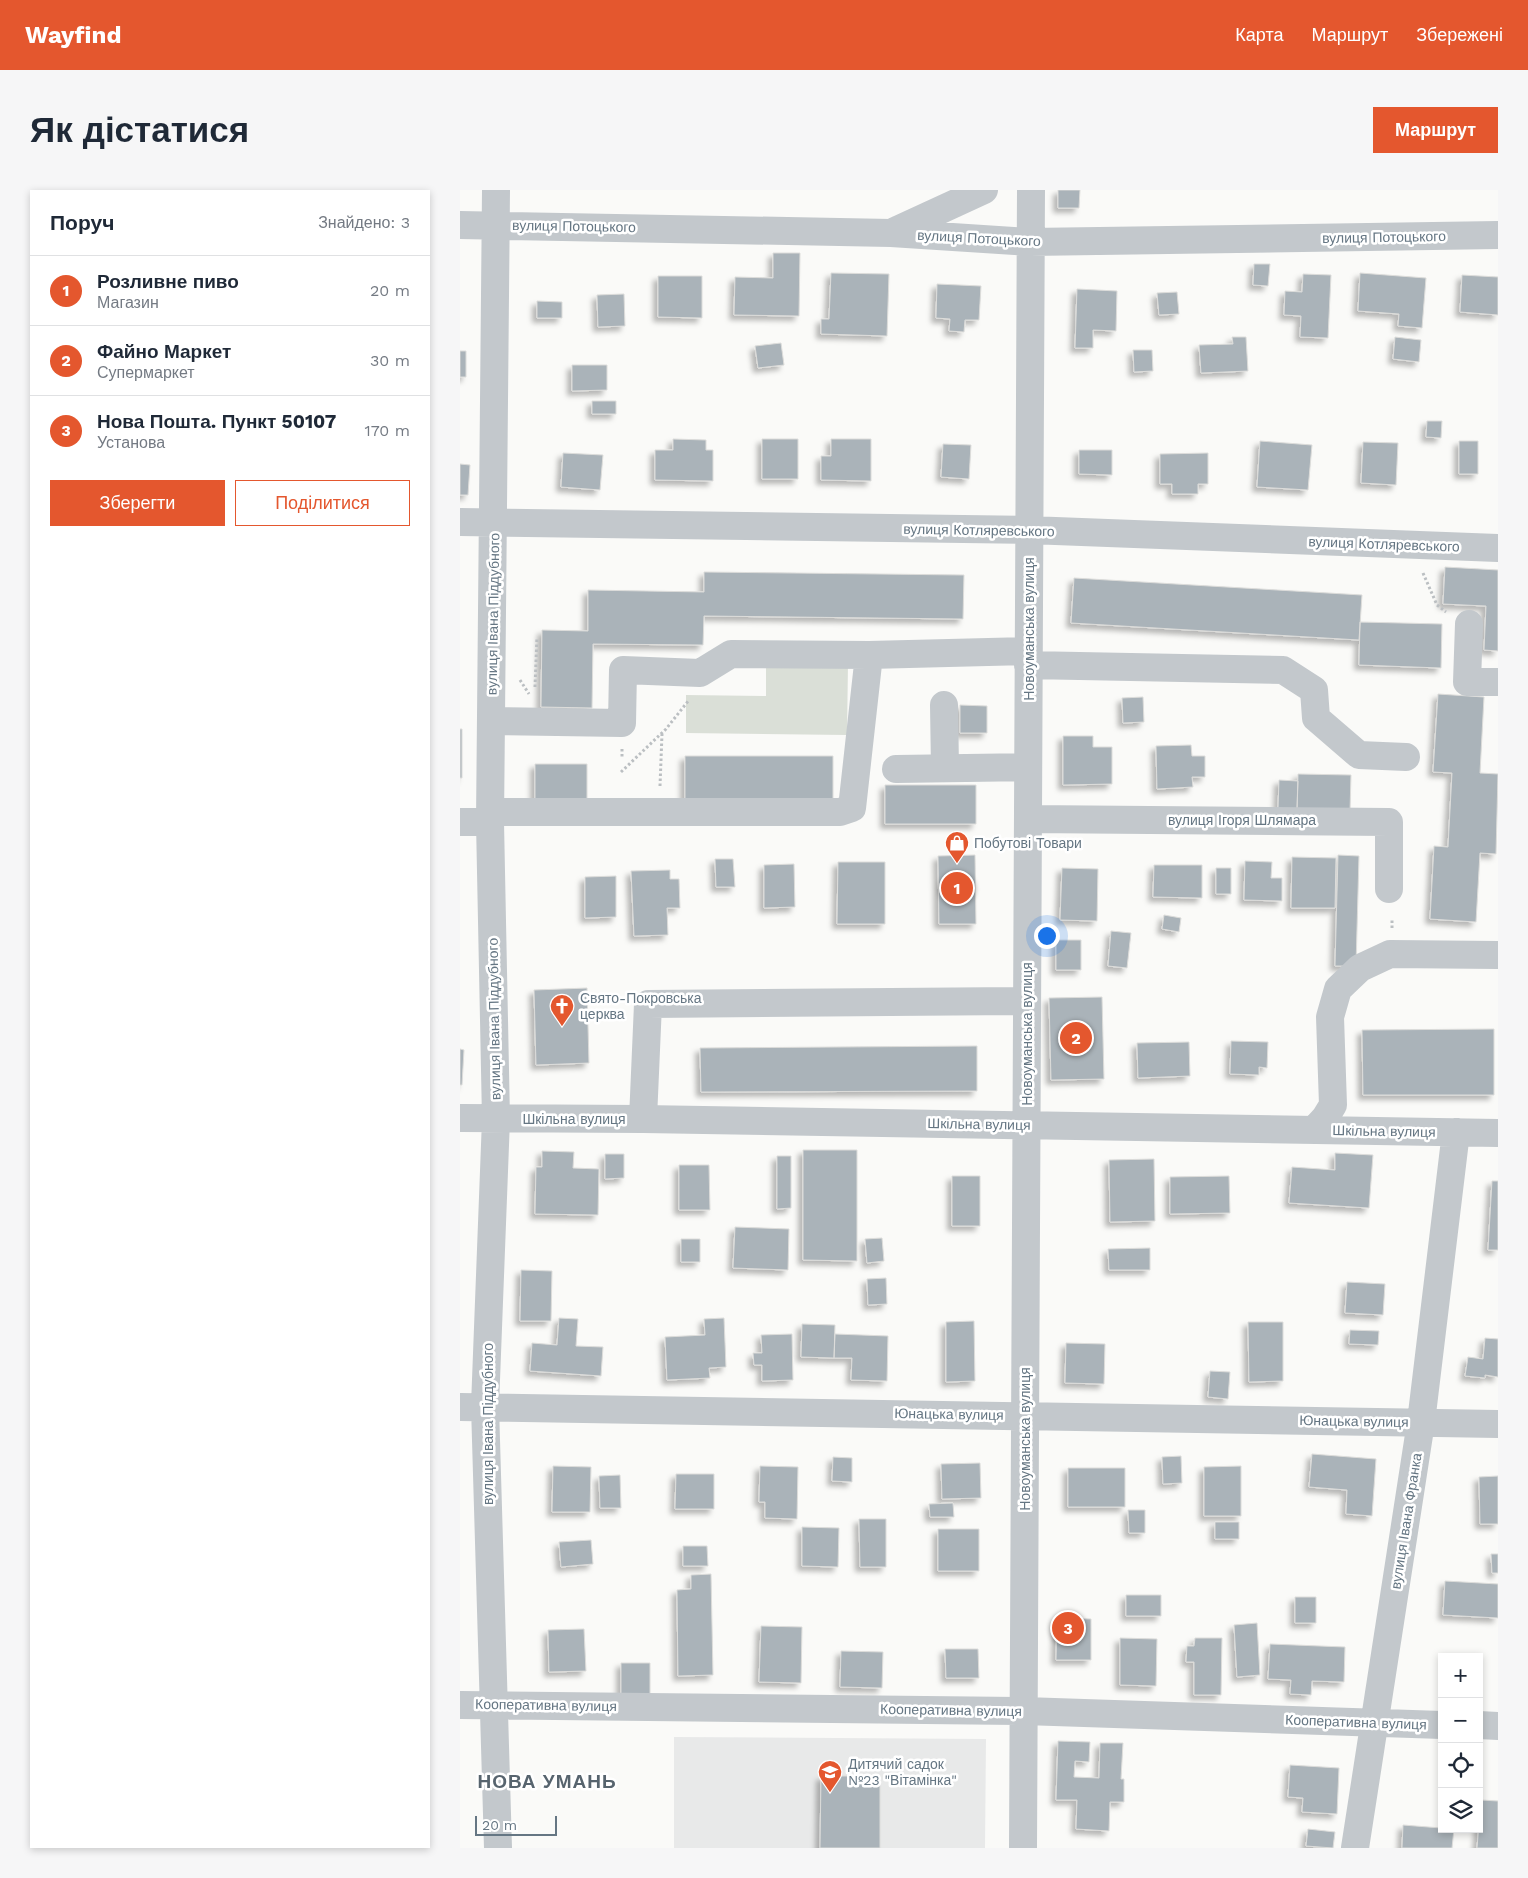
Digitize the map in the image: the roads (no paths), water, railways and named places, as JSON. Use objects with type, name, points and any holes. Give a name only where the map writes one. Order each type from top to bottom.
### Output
[{"type":"street","name":"вулиця Івана Піддубного","points":[[496,190],[490,817],[496,1119],[472,1407],[493,1705],[498,1848]]},
{"type":"street","points":[[891,233],[984,190]]},
{"type":"street","name":"Новоуманська вулиця","points":[[1023,1848],[1031,190]]},
{"type":"street","name":"вулиця Потоцького","points":[[460,225],[891,233],[1030,242],[1498,235]]},
{"type":"street","name":"вулиця Котляревського","points":[[460,522],[1029,530],[1498,548]]},
{"type":"street","points":[[1469,624],[1468,682],[1498,682]]},
{"type":"street","points":[[492,721],[622,723],[624,670],[700,673],[731,654],[1028,658],[1283,670],[1314,690],[1316,718],[1322,731],[1359,755],[1406,757]]},
{"type":"street","points":[[460,822],[490,817],[662,812],[840,812],[852,808],[869,655]]},
{"type":"street","points":[[944,704],[945,768]]},
{"type":"street","points":[[896,769],[1028,767]]},
{"type":"street","name":"вулиця Ігоря Шлямара","points":[[1028,819],[1389,822],[1389,889]]},
{"type":"street","points":[[1314,1130],[1333,1105],[1330,1017],[1338,989],[1360,968],[1390,954],[1498,955]]},
{"type":"street","points":[[643,1119],[648,1004],[968,994],[1027,1001]]},
{"type":"street","name":"Шкільна вулиця","points":[[460,1118],[643,1119],[1498,1133]]},
{"type":"street","name":"вулиця Івана Франка","points":[[1355,1848],[1421,1422],[1456,1132]]},
{"type":"street","name":"Юнацька вулиця","points":[[472,1407],[1498,1424]]},
{"type":"street","name":"Кооперативна вулиця","points":[[460,1705],[1024,1710],[1438,1725]]},
{"type":"street","points":[[1483,1725],[1498,1726]]},
{"type":"place","name":"Побутові Товари","points":[[957,864]]},
{"type":"place","name":"Розливне пиво","points":[[957,888]]},
{"type":"place","name":"Свято-Покровська церква","points":[[562,1027]]},
{"type":"place","name":"Файно Маркет","points":[[1076,1038]]},
{"type":"place","name":"Нова Пошта. Пункт 50107","points":[[1068,1628]]},
{"type":"place","name":"Дитячий садок №23 \"Вітамінка\"","points":[[830,1793]]},
{"type":"district","name":"НОВА УМАНЬ","points":[[547,1781]]}]
